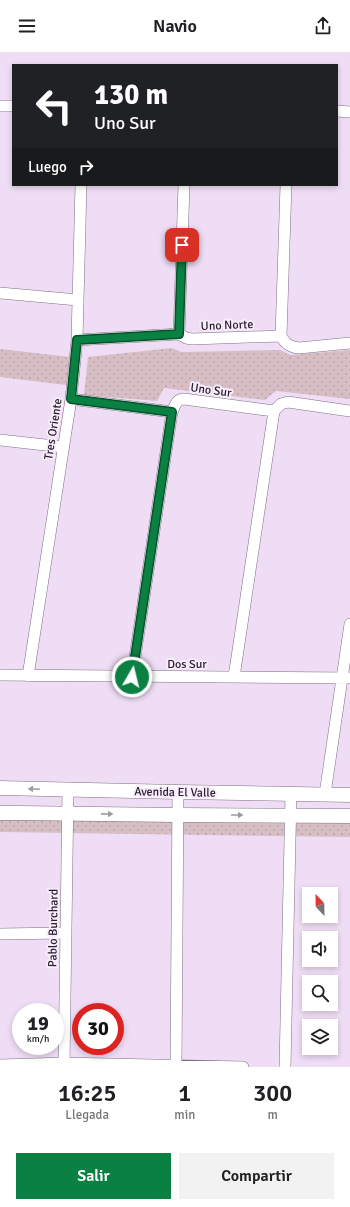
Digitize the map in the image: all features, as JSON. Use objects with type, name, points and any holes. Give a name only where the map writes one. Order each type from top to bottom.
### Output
[{"type":"street","points":[[0,106],[12,106]]},
{"type":"street","points":[[338,112],[350,112]]},
{"type":"street","name":"Tres Oriente","points":[[28,676],[71,399],[77,340],[81,186]]},
{"type":"street","points":[[179,334],[184,186]]},
{"type":"street","points":[[286,186],[281,336],[283,341],[288,345],[299,348],[350,343]]},
{"type":"street","points":[[0,293],[78,300]]},
{"type":"street","name":"Uno Norte","points":[[77,340],[179,334],[186,338],[192,339],[281,336]]},
{"type":"street","points":[[71,399],[172,412],[132,677]]},
{"type":"street","name":"Uno Sur","points":[[172,412],[177,401],[184,399],[274,412]]},
{"type":"street","points":[[234,677],[274,412],[281,404],[288,402],[350,411]]},
{"type":"street","points":[[0,440],[63,447]]},
{"type":"street","points":[[326,794],[346,678],[350,624]]},
{"type":"street","name":"Dos Sur","points":[[0,675],[346,678]]},
{"type":"street","name":"Avenida El Valle","points":[[0,788],[350,795]]},
{"type":"street","name":"Pablo Burchard","points":[[64,1065],[68,790]]},
{"type":"street","points":[[176,1067],[178,792]]},
{"type":"street","points":[[285,1067],[292,815],[291,794]]},
{"type":"street","name":"Avenida El Valle","points":[[0,813],[350,816]]},
{"type":"street","points":[[0,934],[65,933]]},
{"type":"street","points":[[0,1065],[243,1067]]},
{"type":"shaded area","points":[[172,348],[181,352],[280,350],[290,355],[350,350],[350,399],[276,391],[265,400],[164,388],[157,401],[84,395],[88,357]]},
{"type":"shaded area","points":[[0,349],[70,357],[66,385],[0,377]]},
{"type":"shaded area","points":[[0,814],[350,816],[350,837],[0,832]]},
{"type":"route","points":[[132,677],[172,412],[71,399],[77,340],[179,334],[182,245]]}]
